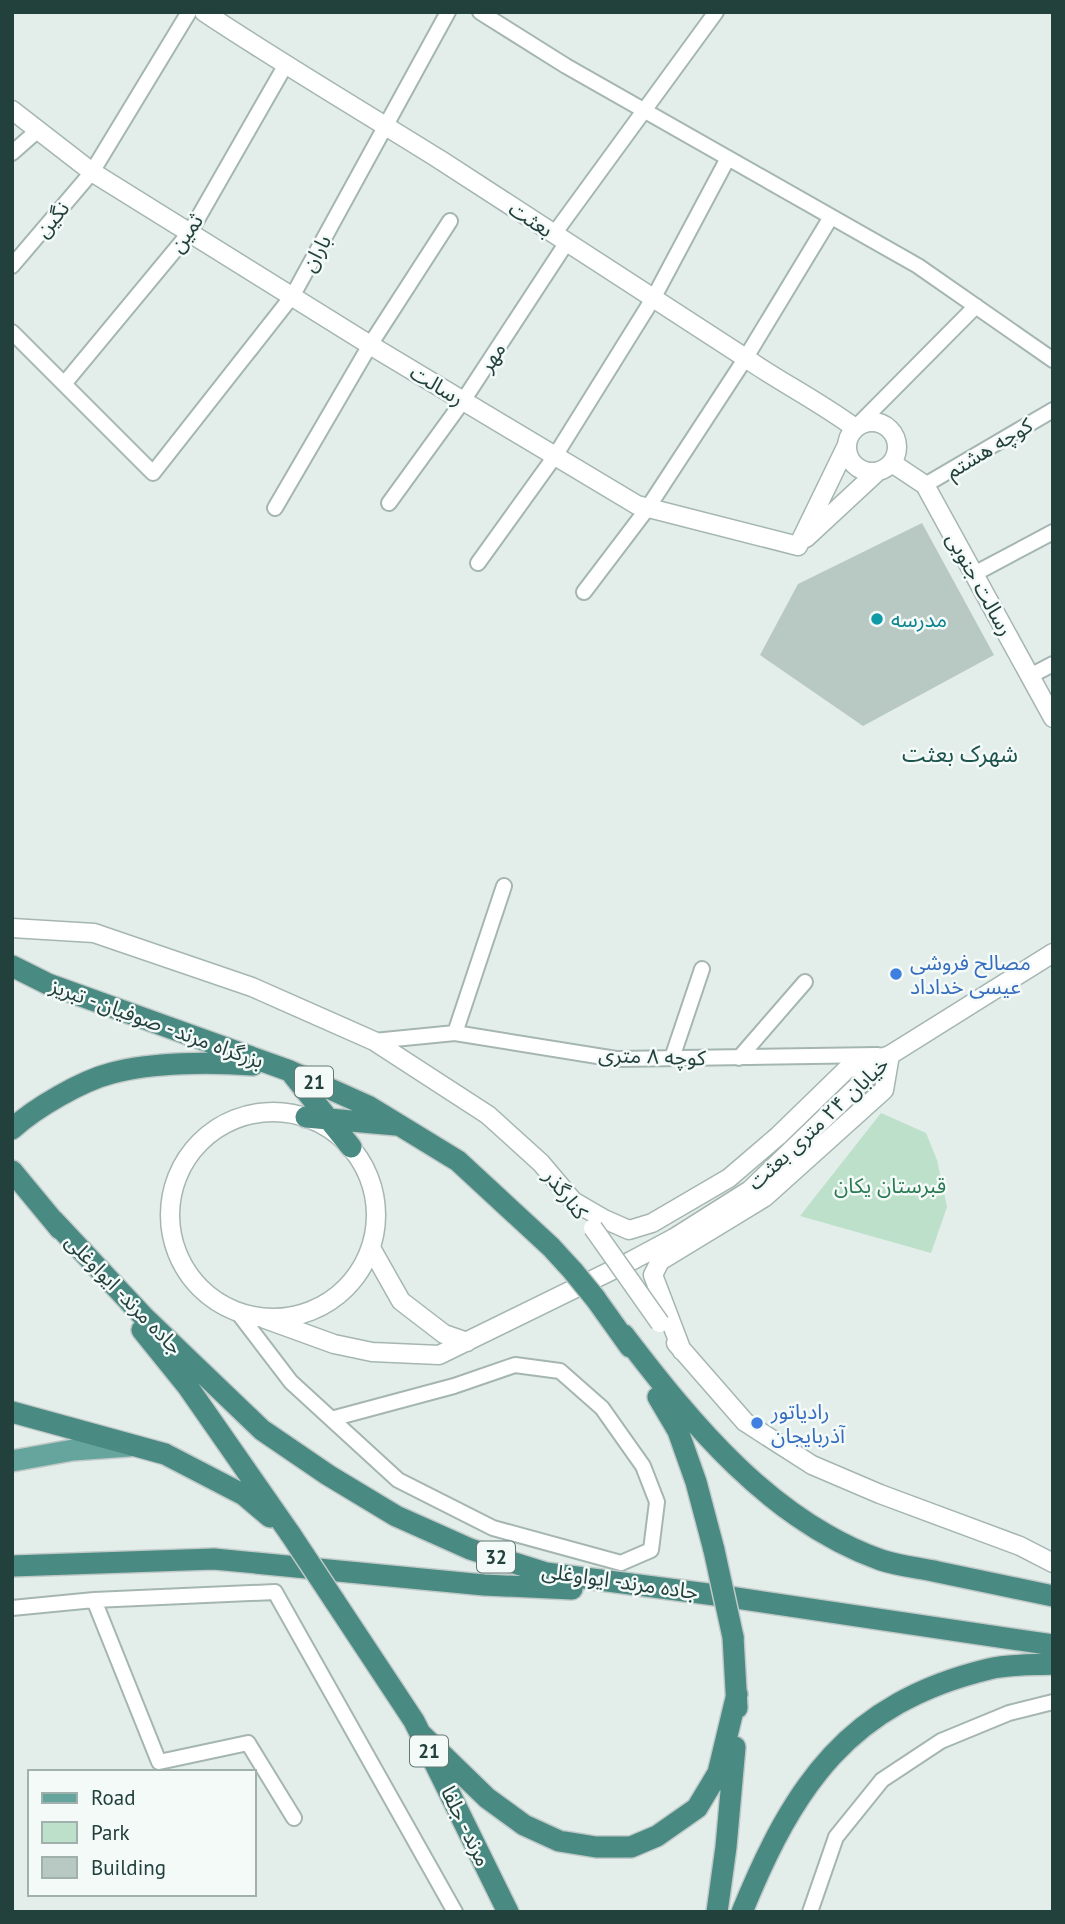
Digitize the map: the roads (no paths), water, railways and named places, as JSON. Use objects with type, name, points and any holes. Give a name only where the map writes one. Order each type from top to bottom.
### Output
[{"type":"highway","name":"بزرگراه مرند - صوفیان - تبریز","points":[[12,966],[48,984],[290,1071],[368,1106],[402,1125],[458,1161],[542,1238],[573,1271],[624,1335]]},
{"type":"highway","points":[[12,1129],[71,1090],[111,1073],[166,1065],[227,1063],[290,1071],[351,1147]]},
{"type":"highway","points":[[306,1117],[402,1125]]},
{"type":"highway","name":"21","points":[[12,1171],[188,1387],[291,1535]]},
{"type":"highway","name":"جاده مرند- ایواوغلی","points":[[53,1220],[143,1316],[262,1430],[328,1475],[396,1516],[470,1549],[546,1573],[723,1596],[1053,1645]]},
{"type":"highway","points":[[624,1335],[678,1406],[735,1466],[778,1501],[826,1534],[881,1560],[1053,1596]]},
{"type":"highway","name":"21","points":[[624,1335],[678,1431],[696,1482],[733,1637],[737,1694],[735,1756],[717,1912]]},
{"type":"highway","points":[[12,1412],[164,1454],[244,1495],[291,1535]]},
{"type":"highway","name":"مرند - جلفا","points":[[291,1535],[420,1733],[508,1912]]},
{"type":"highway","points":[[12,1566],[214,1559],[484,1585],[723,1596]]},
{"type":"highway","points":[[742,1912],[769,1847],[796,1799],[832,1753],[873,1718],[926,1688],[991,1668],[1053,1664]]},
{"type":"highway","points":[[420,1733],[488,1798],[524,1825],[559,1841],[596,1847],[631,1846],[657,1836],[697,1808],[718,1773],[737,1694]]},
{"type":"main road","points":[[12,1461],[74,1450],[129,1446]]},
{"type":"street","name":"نگین","points":[[12,267],[92,172],[189,12]]},
{"type":"street","name":"بعثت","points":[[204,12],[285,66],[385,126],[654,297],[745,359],[834,412],[851,436]]},
{"type":"street","name":"باران","points":[[64,384],[153,473],[293,295],[448,12]]},
{"type":"street","points":[[480,12],[566,66],[918,266],[1053,360]]},
{"type":"street","name":"مهر","points":[[389,503],[463,401],[561,238],[644,111],[716,12]]},
{"type":"street","name":"ثمین","points":[[64,384],[190,232],[285,66]]},
{"type":"street","name":"رسالت","points":[[12,110],[92,172],[370,345],[637,505],[798,545]]},
{"type":"street","points":[[12,153],[37,131]]},
{"type":"street","points":[[478,564],[555,456],[654,297],[727,158]]},
{"type":"street","points":[[584,592],[648,509],[745,359],[831,217]]},
{"type":"street","points":[[275,508],[370,345],[450,221]]},
{"type":"street","points":[[798,545],[851,436],[976,306]]},
{"type":"street","points":[[12,332],[64,384]]},
{"type":"street","name":"کوچه هشتم","points":[[925,485],[1053,410]]},
{"type":"street","points":[[798,545],[884,468],[896,455],[895,437],[890,429],[873,422],[851,436],[847,454],[858,469],[884,468]]},
{"type":"street","name":"رسالت جنوبی","points":[[884,468],[925,485],[1053,718]]},
{"type":"street","points":[[974,574],[1053,532]]},
{"type":"street","points":[[1030,676],[1053,664]]},
{"type":"street","points":[[455,1033],[504,886]]},
{"type":"street","name":"کنارگذر","points":[[12,928],[94,933],[252,987],[374,1041],[488,1115],[541,1163],[573,1201],[660,1323],[746,1422],[812,1465],[880,1494],[1020,1546],[1053,1563]]},
{"type":"street","name":"خیابان ۲۴ متری بعثت","points":[[265,1319],[334,1344],[372,1352],[439,1355],[467,1342],[653,1250],[750,1190],[890,1055],[1051,954]]},
{"type":"street","points":[[672,1058],[702,969]]},
{"type":"street","points":[[739,1058],[805,982]]},
{"type":"street","name":"کوچه ۸ متری","points":[[374,1041],[455,1033],[616,1059],[890,1055]]},
{"type":"street","points":[[573,1201],[629,1230],[652,1223],[729,1178],[778,1136],[848,1069],[890,1055],[884,1090],[765,1197],[660,1261],[653,1275],[682,1350]]},
{"type":"street","points":[[279,1112],[306,1117],[330,1129],[351,1147],[366,1169],[374,1195],[376,1222],[371,1248],[359,1273],[341,1293],[318,1308],[293,1317],[265,1319],[239,1314],[215,1302],[194,1284],[179,1261],[170,1236],[169,1209],[174,1182],[186,1158],[204,1138],[227,1122],[252,1114],[279,1112]]},
{"type":"street","points":[[371,1248],[401,1301],[444,1334],[467,1342]]},
{"type":"street","points":[[239,1314],[291,1382],[331,1419],[398,1479],[493,1528],[621,1563],[651,1550],[657,1502],[643,1466],[602,1408],[560,1371],[514,1365],[454,1386],[331,1419]]},
{"type":"street","points":[[12,1608],[94,1600],[275,1592],[455,1912]]},
{"type":"street","points":[[94,1600],[159,1762],[248,1743],[294,1818]]},
{"type":"street","points":[[810,1912],[836,1837],[882,1780],[941,1741],[1009,1713],[1053,1702]]},
{"type":"place","name":"مدرسه","points":[[877,619]]},
{"type":"place","name":"مصالح فروشی عیسی خداداد","points":[[896,974]]},
{"type":"place","name":"رادیاتور آذربایجان","points":[[757,1423]]},
{"type":"district","name":"شهرک بعثت","points":[[960,753]]},
{"type":"park label","name":"قبرستان یکان","points":[[890,1185]]}]
